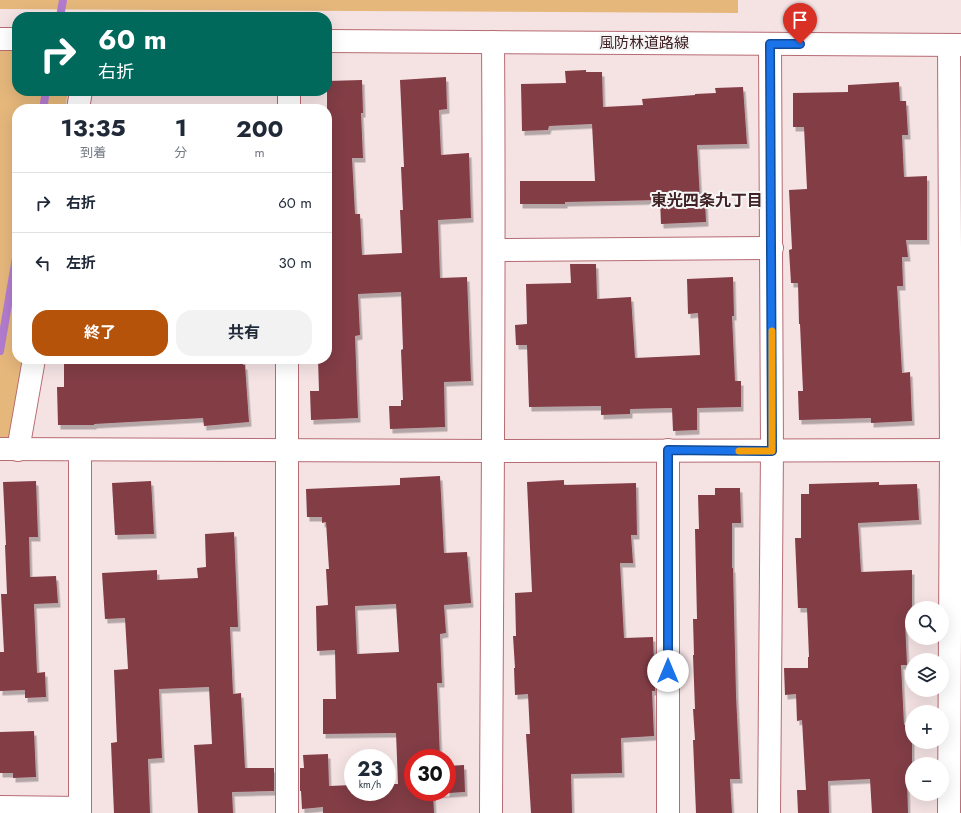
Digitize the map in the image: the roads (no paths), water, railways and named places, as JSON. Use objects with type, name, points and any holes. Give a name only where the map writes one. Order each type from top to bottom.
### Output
[{"type":"street","points":[[0,39],[12,39]]},
{"type":"street","name":"風防林道路線","points":[[332,42],[955,45]]},
{"type":"street","points":[[491,813],[494,250],[493,42]]},
{"type":"street","points":[[769,813],[772,451],[770,44]]},
{"type":"street","points":[[949,813],[956,450],[955,45]]},
{"type":"street","points":[[494,250],[772,248]]},
{"type":"street","points":[[32,364],[6,449],[286,451],[956,450]]},
{"type":"street","points":[[287,364],[287,813]]},
{"type":"street","points":[[0,807],[80,811],[80,450]]},
{"type":"street","points":[[668,450],[668,813]]},
{"type":"waterway","points":[[61,12],[63,0]]},
{"type":"waterway","points":[[44,104],[45,96]]},
{"type":"waterway","points":[[0,351],[12,281]]},
{"type":"district","name":"東光四条九丁目","points":[[707,200]]}]
